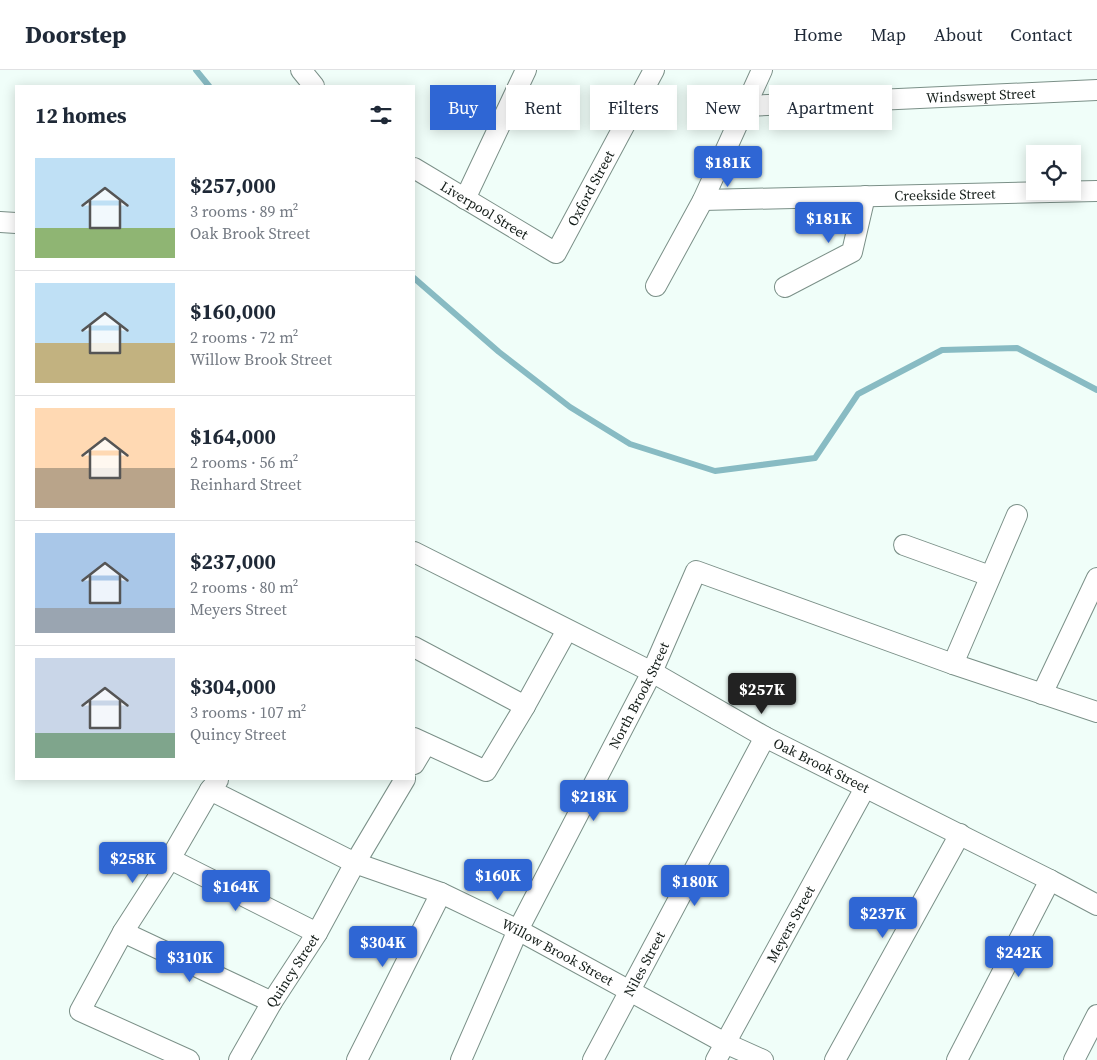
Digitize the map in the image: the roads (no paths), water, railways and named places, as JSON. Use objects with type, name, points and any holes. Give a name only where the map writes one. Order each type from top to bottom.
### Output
[{"type":"street","points":[[301,70],[313,85]]},
{"type":"street","points":[[465,199],[526,70]]},
{"type":"street","name":"Oxford Street","points":[[556,253],[654,70]]},
{"type":"street","points":[[754,85],[762,70]]},
{"type":"street","name":"Windswept Street","points":[[759,105],[1097,90]]},
{"type":"street","points":[[656,286],[704,200],[734,130]]},
{"type":"street","name":"Liverpool Street","points":[[415,169],[556,253]]},
{"type":"street","name":"Creekside Street","points":[[704,200],[1097,191]]},
{"type":"street","points":[[785,287],[852,252],[865,196]]},
{"type":"street","points":[[0,222],[15,223]]},
{"type":"street","points":[[1017,515],[952,664],[1097,712]]},
{"type":"street","points":[[904,545],[990,576]]},
{"type":"street","name":"Oak Brook Street","points":[[415,553],[652,672],[765,737],[1097,905]]},
{"type":"street","name":"North Brook Street","points":[[461,1060],[518,930],[652,672],[696,571],[952,664]]},
{"type":"street","points":[[1042,694],[1097,578]]},
{"type":"street","points":[[415,760],[420,741],[486,771],[567,630]]},
{"type":"street","points":[[415,648],[525,706]]},
{"type":"street","name":"Niles Street","points":[[593,1060],[765,737]]},
{"type":"street","name":"Quincy Street","points":[[239,1060],[272,1002],[317,933],[355,863],[404,780]]},
{"type":"street","points":[[189,1060],[80,1011],[123,932],[170,859],[214,784]]},
{"type":"street","name":"Willow Brook Street","points":[[214,784],[355,863],[441,893],[518,930],[630,992],[720,1051],[763,1060]]},
{"type":"street","name":"Meyers Street","points":[[720,1051],[865,788]]},
{"type":"street","points":[[836,1060],[960,834]]},
{"type":"street","points":[[170,859],[317,933]]},
{"type":"street","points":[[957,1060],[1050,880]]},
{"type":"street","points":[[356,1060],[441,893]]},
{"type":"street","points":[[123,932],[272,1002]]},
{"type":"street","points":[[1074,1060],[1097,1015]]},
{"type":"waterway","points":[[196,70],[208,85]]},
{"type":"waterway","points":[[415,279],[499,352],[570,407],[630,444],[715,471],[815,458],[858,394],[942,350],[1017,348],[1097,390]]}]
